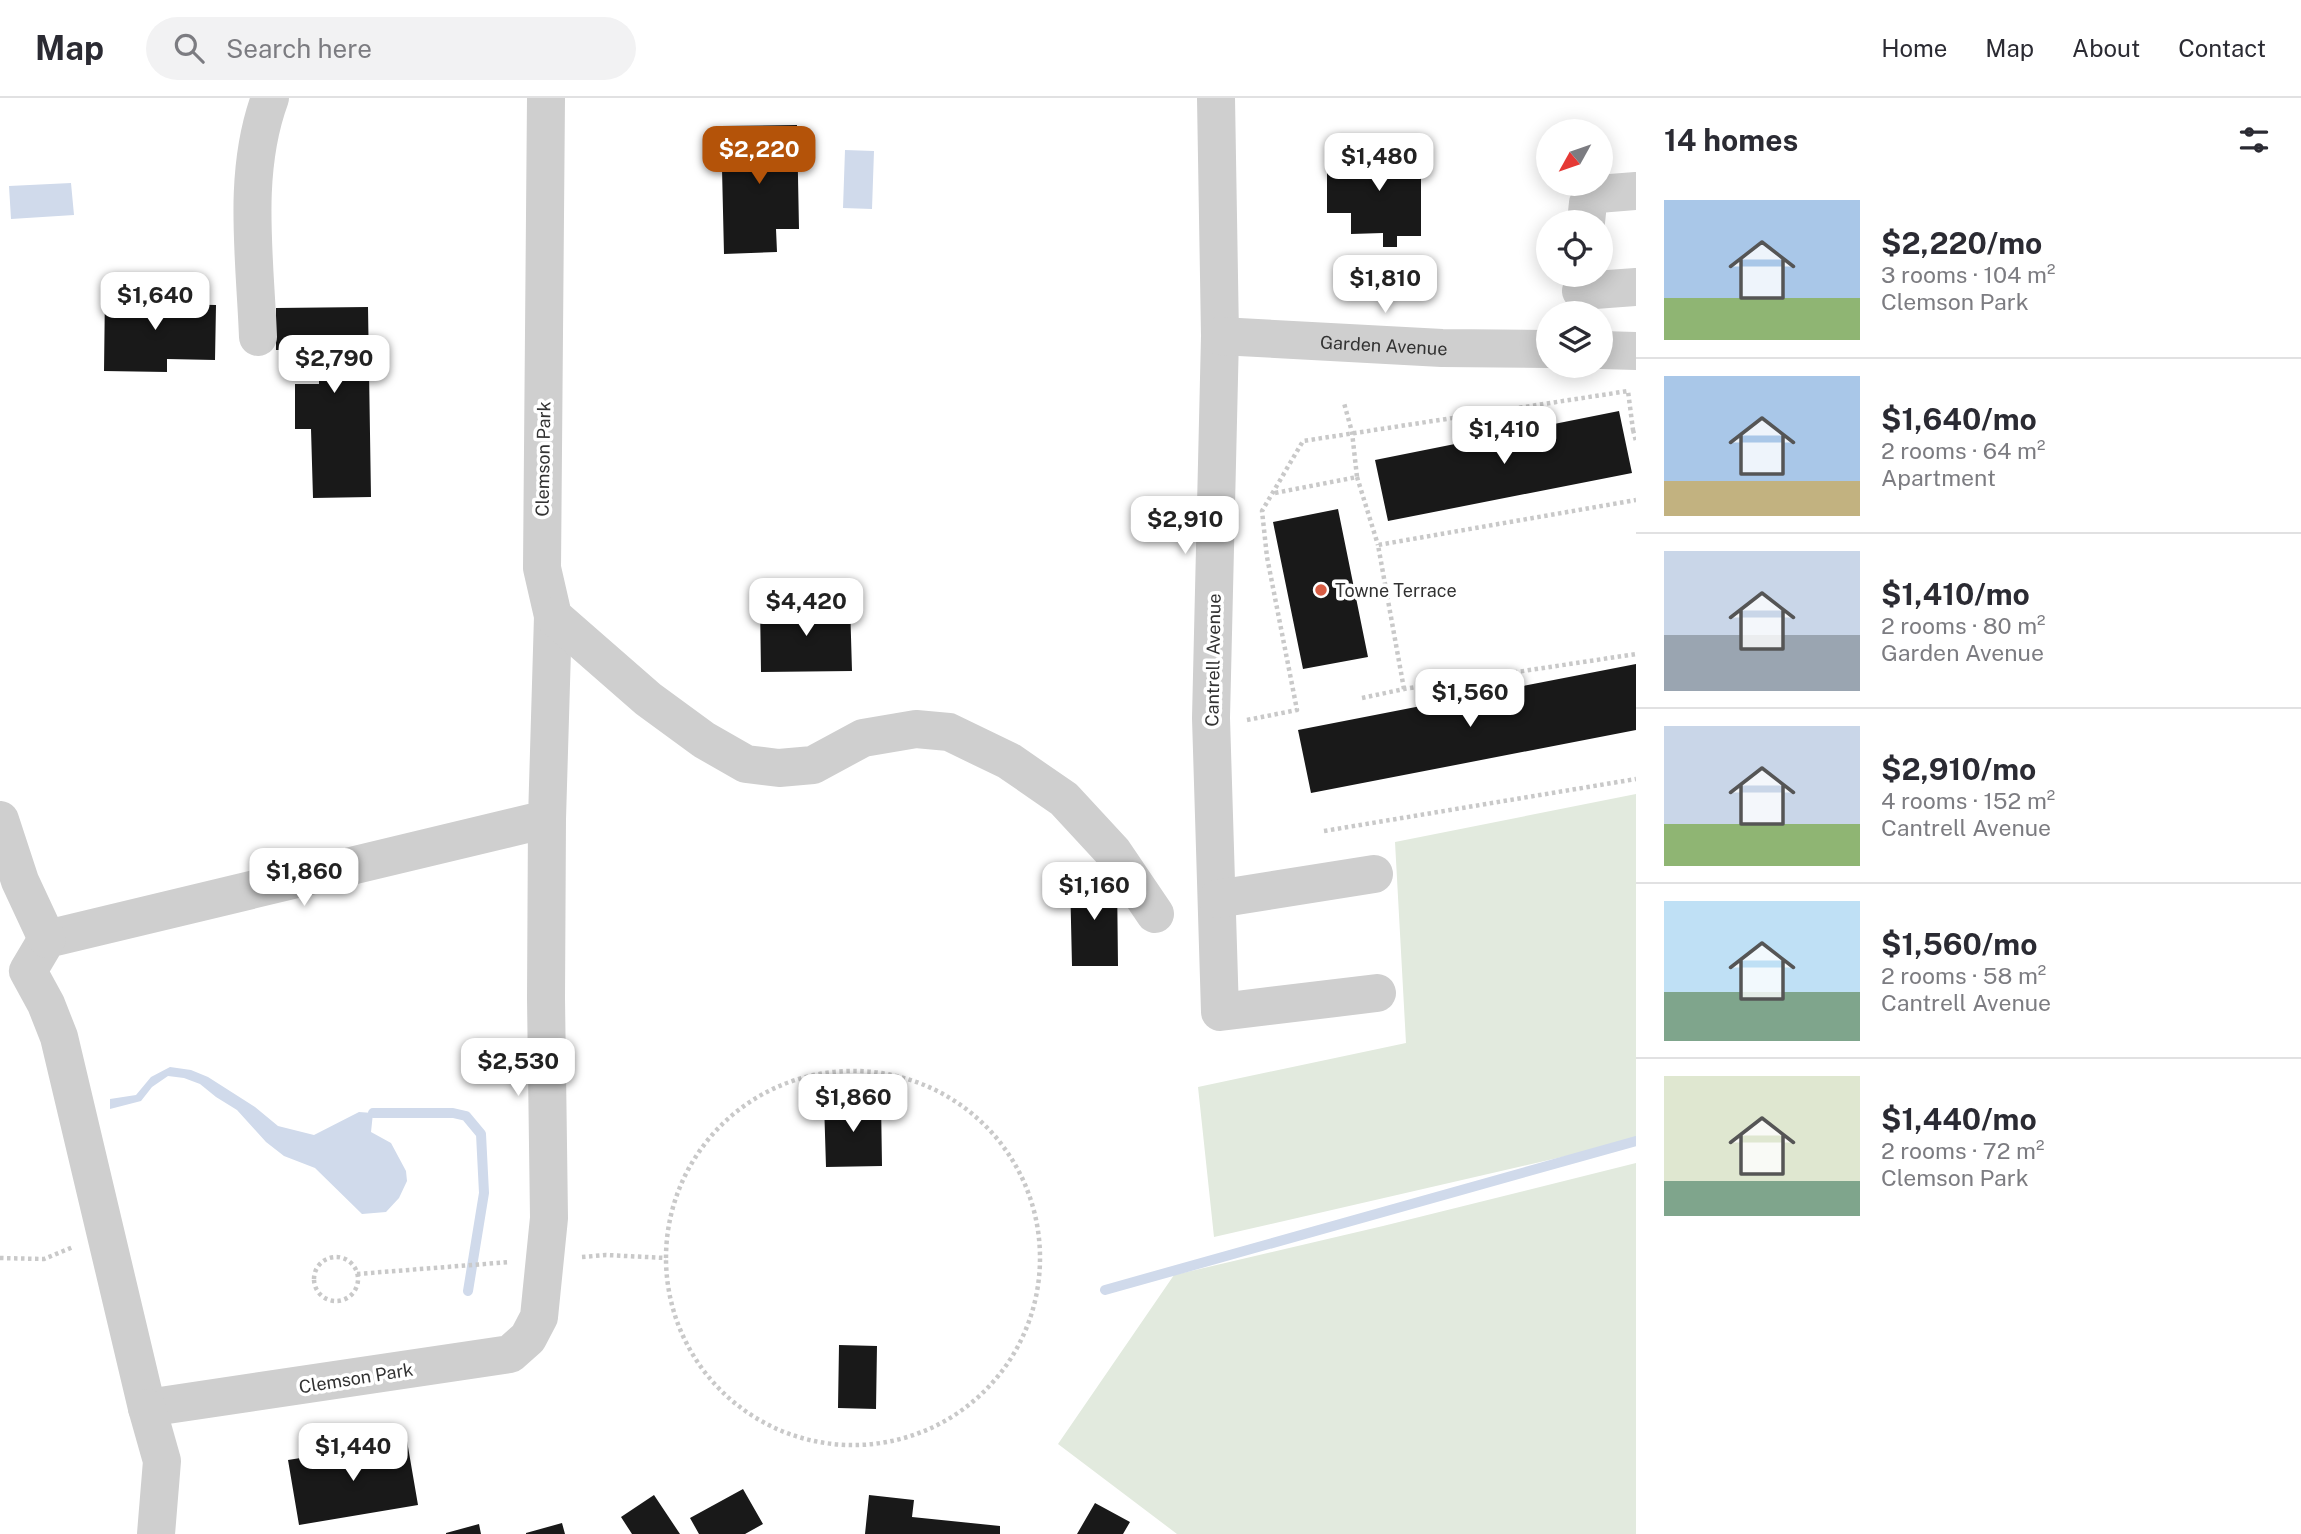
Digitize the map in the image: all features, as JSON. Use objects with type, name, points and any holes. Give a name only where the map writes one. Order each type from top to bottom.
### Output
[{"type":"street","points":[[258,337],[252,183],[260,125],[270,98]]},
{"type":"street","name":"Clemson Park","points":[[148,1408],[510,1354],[528,1338],[539,1317],[549,1218],[546,998],[552,616],[542,568],[546,98]]},
{"type":"street","name":"Cantrell Avenue","points":[[1216,98],[1220,336],[1211,718],[1220,1012],[1377,993]]},
{"type":"street","points":[[1587,210],[1588,204],[1598,194],[1636,191]]},
{"type":"street","points":[[1581,293],[1636,287]]},
{"type":"street","name":"Garden Avenue","points":[[1220,336],[1442,348],[1536,349]]},
{"type":"street","points":[[1613,350],[1636,351]]},
{"type":"street","points":[[552,616],[648,699],[704,740],[746,764],[779,768],[813,765],[863,738],[916,729],[950,732],[1009,761],[1064,799],[1113,852],[1155,914]]},
{"type":"street","points":[[156,1534],[162,1461],[59,1037],[46,1003],[28,971],[47,939],[547,819]]},
{"type":"street","points":[[0,820],[20,881],[47,939]]},
{"type":"street","points":[[1217,899],[1374,874]]},
{"type":"path","points":[[1238,722],[1297,710],[1267,557],[1262,511],[1303,441],[1628,391],[1636,441]]},
{"type":"path","points":[[1344,402],[1352,432],[1357,477],[1378,545],[1404,689]]},
{"type":"path","points":[[1274,493],[1357,477]]},
{"type":"path","points":[[1378,545],[1636,500]]},
{"type":"path","points":[[1362,698],[1404,689],[1636,654]]},
{"type":"path","points":[[1324,831],[1636,779]]},
{"type":"path","points":[[847,1070],[883,1072],[918,1082],[950,1097],[979,1119],[1003,1146],[1022,1177],[1035,1210],[1041,1250],[1039,1289],[1028,1328],[1009,1363],[984,1393],[953,1418],[917,1435],[878,1444],[838,1445],[799,1437],[762,1422],[730,1399],[703,1369],[683,1335],[670,1297],[666,1258],[669,1222],[679,1187],[696,1155],[718,1127],[746,1103],[777,1086],[811,1075],[847,1070]]},
{"type":"path","points":[[336,1257],[344,1258],[355,1267],[357,1288],[347,1298],[340,1301],[326,1298],[316,1288],[315,1274],[323,1262],[336,1257]]},
{"type":"shaded area","points":[[1636,794],[1636,1140],[1214,1237],[1198,1087],[1406,1043],[1395,842]]},
{"type":"shaded area","points":[[1636,1163],[1636,1534],[1177,1534],[1058,1444],[1174,1275]]},
{"type":"water","points":[[845,150],[874,151],[872,209],[843,208]]},
{"type":"water","points":[[71,183],[74,215],[11,219],[9,186]]},
{"type":"water","points":[[170,1067],[191,1070],[208,1077],[255,1107],[278,1126],[314,1135],[359,1112],[373,1113],[371,1132],[391,1143],[406,1171],[407,1181],[399,1198],[386,1212],[362,1214],[315,1168],[284,1156],[266,1142],[237,1110],[200,1084],[184,1078],[168,1076],[152,1087],[141,1101],[110,1109],[110,1099],[136,1095],[151,1077]]},
{"type":"building","points":[[797,125],[799,229],[776,229],[777,252],[724,254],[721,126]]},
{"type":"building","points":[[1348,150],[1421,150],[1421,236],[1397,236],[1397,247],[1383,247],[1383,233],[1351,234],[1351,213],[1327,213],[1327,171],[1348,171]]},
{"type":"building","points":[[105,291],[164,291],[164,304],[216,305],[215,360],[167,359],[167,372],[104,371]]},
{"type":"building","points":[[368,307],[371,497],[313,498],[311,429],[295,429],[295,384],[319,384],[319,350],[276,350],[276,308]]},
{"type":"building","points":[[1619,411],[1632,473],[1388,521],[1375,460]]},
{"type":"building","name":"Towne Terrace","points":[[1338,509],[1368,657],[1303,669],[1273,522]]},
{"type":"building","points":[[850,603],[852,671],[761,672],[760,604]]},
{"type":"building","points":[[1636,664],[1636,730],[1311,793],[1298,730]]},
{"type":"building","points":[[1117,877],[1118,966],[1072,966],[1070,878]]},
{"type":"building","points":[[881,1101],[882,1166],[826,1167],[824,1102]]},
{"type":"building","points":[[839,1345],[877,1346],[876,1409],[838,1408]]},
{"type":"building","points":[[407,1441],[418,1505],[299,1525],[288,1460]]},
{"type":"building","points":[[743,1489],[763,1524],[745,1534],[699,1534],[690,1518]]},
{"type":"building","points":[[654,1495],[680,1534],[632,1534],[621,1517]]},
{"type":"building","points":[[869,1495],[914,1500],[912,1517],[1000,1526],[1000,1534],[865,1534]]},
{"type":"building","points":[[1095,1503],[1130,1522],[1123,1534],[1077,1534]]},
{"type":"building","points":[[562,1523],[565,1534],[526,1534],[526,1533]]},
{"type":"building","points":[[479,1524],[481,1534],[446,1534],[446,1533]]},
{"type":"waterway","points":[[373,1113],[453,1113],[466,1116],[481,1134],[484,1193],[468,1291]]},
{"type":"waterway","points":[[1105,1290],[1636,1141]]},
{"type":"place","name":"Towne Terrace","points":[[1321,590]]}]
